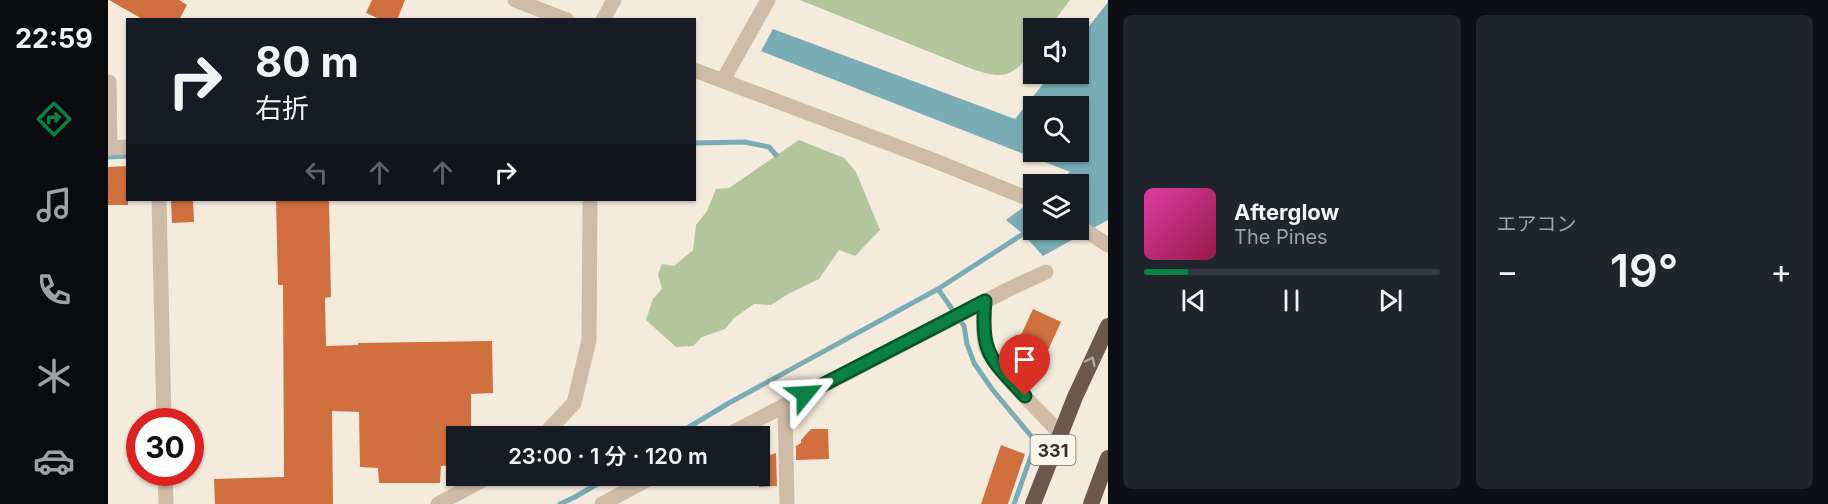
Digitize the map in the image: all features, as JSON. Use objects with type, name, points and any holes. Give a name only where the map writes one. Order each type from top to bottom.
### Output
[{"type":"highway","name":"331","points":[[1033,504],[1060,432],[1108,326]]},
{"type":"highway","name":"331","points":[[1091,504],[1103,489],[1108,458]]},
{"type":"street","points":[[515,0],[562,18]]},
{"type":"street","points":[[604,18],[614,0]]},
{"type":"street","points":[[723,80],[768,0]]},
{"type":"street","points":[[696,71],[933,160],[1023,197]]},
{"type":"street","points":[[109,82],[109,148],[126,147]]},
{"type":"street","points":[[159,201],[164,408]]},
{"type":"street","points":[[553,426],[574,404],[589,340],[590,201]]},
{"type":"street","points":[[1089,233],[1102,241]]},
{"type":"street","points":[[745,426],[1046,272]]},
{"type":"street","points":[[980,304],[985,346],[994,363],[1060,432]]},
{"type":"street","points":[[785,405],[787,504]]},
{"type":"street","points":[[165,486],[166,504]]},
{"type":"street","points":[[438,504],[471,486]]},
{"type":"street","points":[[602,504],[635,486]]},
{"type":"green space","points":[[800,0],[1070,0],[1056,18],[1023,18],[1023,62],[1019,67],[1000,75],[972,69]]},
{"type":"green space","points":[[799,140],[844,158],[856,172],[880,230],[855,256],[839,250],[819,279],[771,305],[754,304],[734,318],[725,329],[702,337],[693,346],[676,347],[646,320],[653,299],[662,289],[658,274],[662,264],[674,266],[693,250],[696,225],[707,211],[716,189],[729,188]]},
{"type":"water","points":[[1108,2],[1108,220],[1089,231],[1089,174],[1067,174],[1070,172],[1044,162],[1089,162],[1089,96],[1033,96],[1043,84],[1089,84],[1089,26]]},
{"type":"water","points":[[773,29],[1015,119],[1023,109],[1023,154],[761,51]]},
{"type":"water","points":[[1023,207],[1023,234],[1006,220]]},
{"type":"water","points":[[1028,240],[1072,240],[1043,256]]},
{"type":"building","points":[[109,0],[179,0],[187,5],[180,18],[140,18]]},
{"type":"building","points":[[372,0],[405,0],[398,18],[377,18],[366,13]]},
{"type":"building","points":[[126,166],[128,205],[108,205],[108,167]]},
{"type":"building","points":[[171,201],[193,201],[194,222],[172,223]]},
{"type":"building","points":[[276,201],[329,201],[331,297],[325,298],[326,346],[358,345],[358,343],[492,341],[493,393],[471,394],[471,426],[446,426],[446,466],[441,466],[440,483],[379,483],[378,468],[360,467],[359,412],[332,411],[333,504],[215,504],[214,479],[284,477],[283,285],[278,285]]},
{"type":"building","points":[[1033,309],[1061,322],[1037,374],[1009,361]]},
{"type":"building","points":[[811,429],[828,429],[829,459],[796,460],[796,446]]},
{"type":"building","points":[[1001,445],[1025,454],[1008,504],[981,504]]},
{"type":"building","points":[[776,453],[777,486],[759,487],[770,486],[770,455]]},
{"type":"waterway","points":[[696,143],[745,142],[769,147],[776,155]]},
{"type":"waterway","points":[[108,157],[126,156]]},
{"type":"waterway","points":[[691,426],[938,289],[1023,234]]},
{"type":"waterway","points":[[938,289],[964,326],[967,344],[974,363],[992,389],[1041,448]]},
{"type":"waterway","points":[[1014,504],[1036,442]]},
{"type":"waterway","points":[[560,504],[594,486]]},
{"type":"route","points":[[805,394],[985,301],[983,323],[985,346],[994,363],[1025,396]]}]
